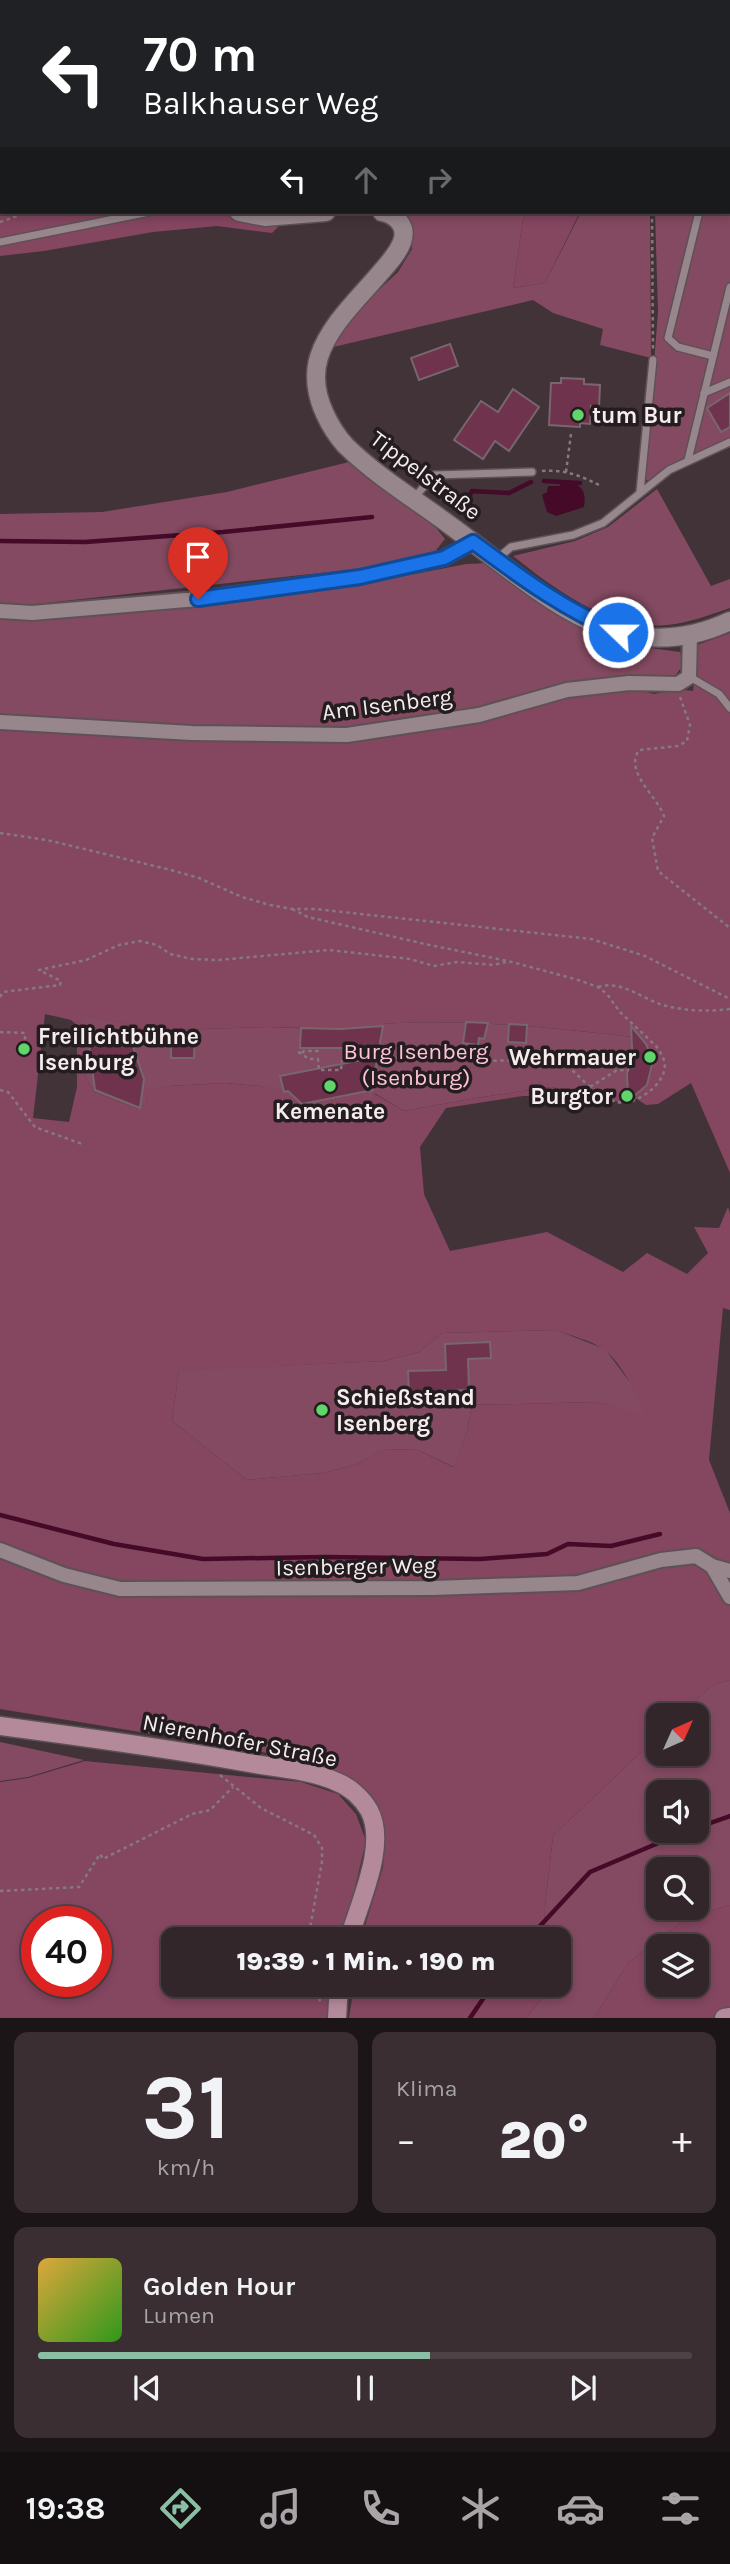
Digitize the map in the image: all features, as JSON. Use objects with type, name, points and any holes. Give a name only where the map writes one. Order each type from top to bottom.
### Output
[{"type":"main road","name":"Nierenhofer Straße","points":[[0,1726],[197,1754],[324,1777],[349,1788],[369,1810],[376,1835],[376,1847],[353,1927]]},
{"type":"main road","points":[[329,2014],[335,1997]]},
{"type":"main road","points":[[724,2018],[730,2017]]},
{"type":"street","points":[[249,214],[265,217],[302,214]]},
{"type":"street","name":"Tippelstraße","points":[[386,214],[400,222],[403,229],[402,243],[389,264],[337,324],[318,358],[316,383],[323,412],[343,443],[497,560],[552,599],[585,618],[618,632],[657,638],[690,635],[730,621]]},
{"type":"street","points":[[0,611],[32,613],[198,599],[360,577],[444,558],[473,542]]},
{"type":"street","points":[[683,680],[690,635]]},
{"type":"street","name":"Am Isenberg","points":[[0,722],[192,733],[347,735],[479,715],[594,686],[683,680]]},
{"type":"street","name":"Isenberger Weg","points":[[0,1550],[64,1575],[120,1589],[434,1588],[578,1583],[661,1560],[696,1556],[712,1566],[730,1571]]},
{"type":"street","points":[[712,1566],[730,1597]]},
{"type":"lane","points":[[0,242],[139,214]]},
{"type":"lane","points":[[699,214],[668,338],[678,347],[713,356]]},
{"type":"lane","points":[[688,460],[730,287]]},
{"type":"lane","points":[[640,492],[653,360]]},
{"type":"lane","points":[[704,393],[730,382]]},
{"type":"lane","points":[[497,560],[511,547],[573,535],[603,523],[663,474],[730,442]]},
{"type":"lane","points":[[414,499],[434,475],[532,472]]},
{"type":"lane","points":[[683,680],[719,694],[730,708]]},
{"type":"path","points":[[0,222],[23,214]]},
{"type":"path","points":[[652,214],[653,360]]},
{"type":"path","points":[[566,472],[571,434]]},
{"type":"path","points":[[532,472],[566,472],[601,486]]},
{"type":"path","points":[[683,680],[678,692],[690,725],[687,741],[678,746],[639,750],[635,757],[636,772],[660,804],[664,816],[652,838],[658,871],[730,928]]},
{"type":"path","points":[[0,832],[171,870],[206,880],[242,897],[292,909],[323,921],[508,961],[598,987],[656,1046],[663,1056],[664,1073],[639,1099],[618,1102],[590,1087],[561,1059],[485,1060],[446,1053],[378,1059],[359,1057],[341,1061],[341,1070],[319,1070],[318,1059],[309,1059],[297,1051]]},
{"type":"path","points":[[292,909],[315,909],[591,939],[645,956],[730,999]]},
{"type":"path","points":[[0,997],[3,992],[14,989],[60,985],[61,981],[39,970],[86,960],[119,945],[140,941],[157,945],[170,954],[192,958],[226,959],[328,950],[410,959],[433,966],[457,962],[494,965],[508,961]]},
{"type":"path","points":[[598,987],[607,984],[636,992],[659,1004],[692,1010],[730,1009]]},
{"type":"path","points":[[0,1031],[25,1033],[25,1040]]},
{"type":"path","points":[[99,1046],[109,1040],[151,1040]]},
{"type":"path","points":[[302,1054],[304,1051],[319,1051]]},
{"type":"path","points":[[590,1087],[617,1070],[629,1070]]},
{"type":"path","points":[[0,1090],[9,1092],[36,1127],[82,1144]]},
{"type":"path","points":[[0,1891],[79,1887],[100,1854],[103,1859],[192,1814],[210,1810],[233,1787],[261,1808],[314,1835],[322,1848],[311,1927]]},
{"type":"path","points":[[322,1997],[329,2014]]},
{"type":"green space","points":[[396,214],[524,214],[513,288],[545,283],[580,214],[650,214],[651,358],[600,345],[603,329],[553,313],[533,300],[329,348],[355,312],[398,272],[412,249],[409,220]]},
{"type":"green space","points":[[655,214],[730,214],[730,444],[671,473],[656,485],[645,479],[658,312]]},
{"type":"green space","points":[[349,462],[433,524],[445,539],[433,554],[356,569],[27,605],[0,605],[0,514],[102,512],[227,492]]},
{"type":"green space","points":[[657,489],[711,586],[730,579],[730,608],[667,625],[624,621],[604,615],[565,594],[513,556],[575,541],[608,527]]},
{"type":"green space","points":[[490,563],[549,605],[612,643],[680,652],[683,665],[675,676],[660,679],[477,712],[351,729],[193,729],[0,716],[0,617],[168,608],[359,585],[466,564]]},
{"type":"green space","name":"Burg Isenberg (Isenburg)","points":[[83,1015],[148,1031],[267,1027],[321,1029],[379,1027],[379,1024],[412,1022],[542,1028],[640,1038],[650,1054],[652,1068],[647,1081],[635,1095],[636,1098],[618,1101],[551,1087],[404,1111],[374,1093],[371,1100],[363,1100],[363,1093],[335,1097],[337,1105],[334,1106],[331,1098],[302,1104],[284,1092],[260,1086],[225,1083],[169,1086],[145,1091],[147,1103],[139,1109],[94,1092],[83,1072]]},
{"type":"green space","name":"Schießstand Isenberg","points":[[556,1330],[605,1349],[635,1389],[643,1404],[643,1415],[597,1402],[472,1405],[467,1431],[454,1467],[418,1450],[385,1449],[357,1464],[323,1473],[247,1480],[172,1421],[179,1370],[384,1361],[419,1352],[442,1333]]},
{"type":"green space","points":[[730,1680],[730,1905],[709,1911],[709,1857],[646,1857],[646,1920],[684,1920],[666,1934],[646,1934],[646,1949],[628,1963],[594,2018],[526,2018],[543,1997],[571,1997],[571,1927],[544,1927],[553,1836],[646,1747],[646,1766],[709,1766],[709,1703],[693,1703],[711,1686]]},
{"type":"green space","points":[[0,1742],[84,1760],[28,1777],[0,1781]]},
{"type":"shaded area","points":[[0,214],[291,214],[272,233],[217,226],[153,232],[0,256]]},
{"type":"shaded area","points":[[524,214],[579,214],[545,283],[513,288]]},
{"type":"shaded area","points":[[562,483],[581,488],[584,507],[556,516],[547,512],[542,495],[547,492],[548,486],[559,486]]},
{"type":"shaded area","points":[[730,633],[730,1173],[691,1083],[658,1104],[646,1105],[637,1099],[618,1102],[599,1096],[523,1096],[446,1108],[420,1147],[424,1194],[450,1251],[547,1232],[623,1272],[647,1253],[687,1274],[708,1253],[694,1227],[719,1228],[728,1207],[730,1310],[723,1308],[709,1460],[730,1513],[730,1680],[711,1686],[693,1703],[646,1703],[646,1747],[553,1836],[544,1927],[365,1927],[383,1867],[385,1836],[379,1807],[361,1787],[311,1760],[0,1709],[0,726],[349,739],[570,694],[630,688],[654,694],[676,689],[693,691],[697,645]],"holes":[[[45,1014],[71,1020],[77,1025],[77,1087],[69,1122],[33,1118]],[[84,1016],[136,1026],[148,1031],[267,1027],[340,1029],[379,1027],[380,1024],[445,1022],[542,1028],[640,1038],[650,1054],[652,1068],[651,1075],[635,1095],[636,1098],[619,1101],[618,1098],[551,1087],[404,1111],[373,1093],[370,1100],[364,1100],[363,1092],[335,1097],[337,1105],[334,1106],[331,1098],[302,1104],[288,1091],[225,1083],[144,1090],[147,1103],[139,1109],[94,1092],[83,1072]],[[556,1330],[609,1353],[634,1389],[643,1414],[597,1402],[472,1405],[467,1431],[453,1467],[418,1450],[384,1449],[357,1464],[323,1473],[247,1480],[172,1421],[179,1371],[384,1361],[419,1352],[442,1333]]]},
{"type":"shaded area","points":[[85,1761],[301,1782],[338,1794],[356,1814],[366,1841],[346,1927],[161,1927],[161,1997],[331,1997],[328,2018],[0,2018],[0,1782],[28,1778]]},
{"type":"shaded area","points":[[730,1905],[730,2018],[594,2018],[628,1963],[646,1949],[646,1997],[709,1997],[709,1934],[666,1934],[684,1920],[709,1920],[709,1911]]},
{"type":"shaded area","points":[[352,1997],[543,1997],[526,2018],[349,2018]]},
{"type":"building","points":[[450,344],[458,366],[419,380],[411,358]]},
{"type":"building","points":[[561,378],[584,379],[584,384],[600,385],[599,407],[591,406],[590,424],[580,423],[580,427],[549,425],[551,383],[561,383]]},
{"type":"building","points":[[513,389],[539,407],[509,451],[495,441],[483,459],[454,440],[481,401],[498,412]]},
{"type":"building","points":[[730,393],[730,427],[721,432],[707,408]]},
{"type":"building","points":[[466,1022],[488,1023],[484,1039],[479,1038],[478,1045],[463,1043]]},
{"type":"building","points":[[509,1024],[527,1025],[526,1043],[508,1042]]},
{"type":"building","points":[[383,1026],[379,1048],[300,1048],[301,1028]]},
{"type":"building","points":[[631,1026],[646,1044],[653,1061],[647,1085],[628,1101],[627,1072],[629,1068],[633,1068]]},
{"type":"building","points":[[171,1031],[195,1031],[194,1058],[171,1058]]},
{"type":"building","points":[[104,1033],[129,1035],[144,1079],[140,1108],[95,1090],[89,1045],[93,1038]]},
{"type":"building","points":[[377,1057],[373,1090],[302,1104],[288,1091],[284,1092],[280,1076]]},
{"type":"building","name":"Schießstand Isenberg","points":[[490,1342],[491,1358],[468,1359],[469,1390],[409,1392],[408,1371],[446,1370],[445,1344]]},
{"type":"waterway","points":[[544,481],[580,483]]},
{"type":"waterway","points":[[463,508],[472,491],[509,493],[531,482]]},
{"type":"waterway","points":[[0,541],[85,542],[372,517]]},
{"type":"waterway","points":[[0,1515],[114,1544],[203,1559],[480,1559],[547,1554],[568,1544],[611,1546],[660,1534]]},
{"type":"waterway","points":[[709,1823],[730,1816]]},
{"type":"waterway","points":[[539,1927],[590,1872],[658,1843]]},
{"type":"waterway","points":[[470,2018],[484,1997]]},
{"type":"place","name":"tum Bur","points":[[578,415]]},
{"type":"place","name":"Freilichtbühne Isenburg","points":[[24,1049]]},
{"type":"place","name":"Wehrmauer","points":[[650,1057]]},
{"type":"place","name":"Kemenate","points":[[330,1086]]},
{"type":"place","name":"Burgtor","points":[[627,1096]]},
{"type":"place","name":"Schießstand Isenberg","points":[[322,1410]]},
{"type":"route","points":[[198,599],[360,577],[444,558],[473,542],[552,599],[585,618],[618,632]]}]
